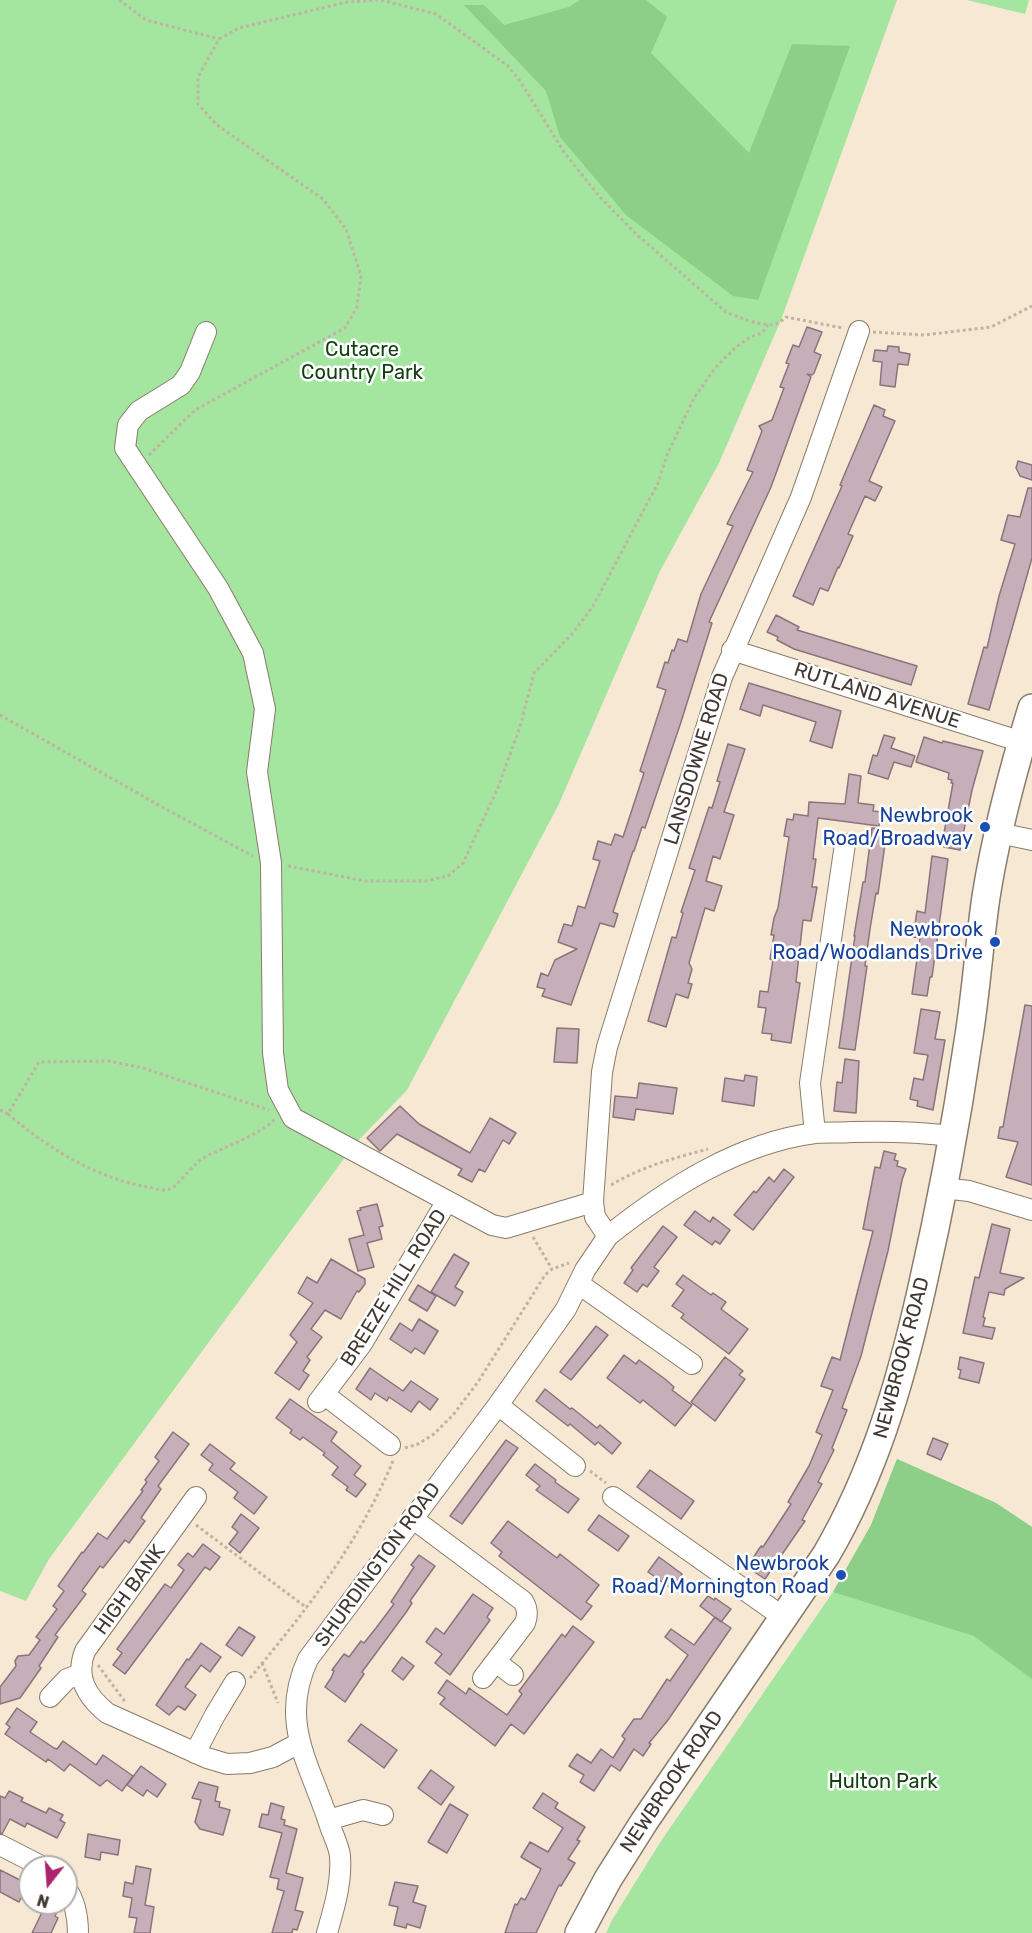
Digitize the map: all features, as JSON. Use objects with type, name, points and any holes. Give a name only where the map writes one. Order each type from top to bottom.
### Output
[{"type":"highway","name":"NEWBROOK ROAD","points":[[579,1933],[608,1879],[644,1822],[826,1555],[845,1523],[881,1438],[908,1350],[943,1188],[969,1040],[986,895],[999,833],[1032,708]]},
{"type":"street","name":"LANSDOWNE ROAD","points":[[593,1198],[602,1072],[607,1047],[722,677],[801,497],[859,331]]},
{"type":"street","points":[[206,332],[190,372],[181,385],[139,411],[128,424],[125,448],[218,588],[253,653],[265,709],[257,772],[271,863],[273,1053],[278,1090],[287,1116],[447,1201]]},
{"type":"street","name":"RUTLAND AVENUE","points":[[732,650],[1022,742]]},
{"type":"street","points":[[999,833],[1032,840]]},
{"type":"street","points":[[815,1133],[810,1083],[845,844]]},
{"type":"street","points":[[593,1198],[595,1216],[608,1236],[666,1193],[735,1156],[775,1142],[815,1133],[877,1132],[953,1136]]},
{"type":"street","points":[[943,1188],[969,1191],[1032,1210]]},
{"type":"street","name":"BREEZE HILL ROAD","points":[[386,1446],[322,1398],[361,1345],[447,1201],[492,1225],[506,1228],[593,1198]]},
{"type":"street","name":"SHURDINGTON ROAD","points":[[327,1933],[339,1888],[339,1855],[299,1743],[296,1696],[301,1676],[308,1659],[498,1405],[566,1309],[595,1254],[608,1236]]},
{"type":"street","points":[[579,1284],[692,1364]]},
{"type":"street","points":[[498,1405],[575,1466]]},
{"type":"street","points":[[613,1497],[783,1617]]},
{"type":"street","name":"HIGH BANK","points":[[81,1674],[80,1663],[85,1651],[195,1508]]},
{"type":"street","points":[[412,1518],[524,1601],[527,1608],[525,1623],[483,1678]]},
{"type":"street","points":[[496,1662],[513,1675]]},
{"type":"street","points":[[50,1696],[67,1679],[81,1674],[87,1691],[96,1704],[107,1713],[195,1753],[227,1764],[250,1763],[273,1757],[299,1743]]},
{"type":"street","points":[[195,1753],[236,1682]]},
{"type":"street","points":[[328,1820],[363,1810],[383,1815]]},
{"type":"street","points":[[0,1845],[20,1855]]},
{"type":"street","points":[[77,1915],[78,1933]]},
{"type":"path","points":[[120,0],[146,20],[219,39]]},
{"type":"path","points":[[137,466],[195,410],[345,328],[357,307],[361,276],[346,229],[323,199],[217,125],[198,104],[198,77],[219,39],[239,28],[347,2],[381,0],[436,14],[508,66],[520,81],[564,152],[599,196],[636,234],[726,312],[742,319],[768,325],[777,324],[786,317],[859,331],[924,335],[991,327],[1032,306]]},
{"type":"path","points":[[0,715],[247,854],[271,863],[365,880],[426,881],[448,876],[463,863],[497,790],[520,727],[534,673],[573,633],[593,606],[658,483],[667,455],[699,390],[715,368],[735,348],[750,337],[762,333],[768,325]]},
{"type":"path","points":[[8,1114],[39,1062],[109,1061],[143,1068],[287,1116]]},
{"type":"path","points":[[0,1110],[30,1133],[83,1166],[133,1184],[168,1190],[200,1159],[287,1116]]},
{"type":"path","points":[[593,1198],[643,1168],[718,1146]]},
{"type":"path","points":[[524,1222],[552,1269]]},
{"type":"path","points":[[236,1682],[247,1682],[327,1582],[379,1495],[386,1446],[418,1444],[434,1434],[453,1415],[478,1382],[545,1275],[552,1269],[595,1254]]},
{"type":"path","points":[[575,1466],[584,1467],[611,1487],[613,1497]]},
{"type":"path","points":[[195,1508],[196,1526],[307,1608]]},
{"type":"path","points":[[85,1651],[93,1658],[135,1715],[136,1726]]},
{"type":"green space","name":"Cutacre Country Park","points":[[0,0],[897,0],[781,320],[719,463],[660,571],[558,806],[407,1090],[354,1145],[49,1559],[26,1601],[0,1591]]},
{"type":"green space","points":[[580,0],[646,0],[667,17],[651,53],[749,153],[792,44],[850,46],[758,300],[733,296],[626,215],[560,137],[546,91],[464,5],[484,5],[504,25],[569,7]]},
{"type":"green space","points":[[967,0],[1029,0],[1025,14]]},
{"type":"green space","name":"Hulton Park","points":[[897,1459],[996,1503],[1032,1527],[1032,1933],[606,1933],[661,1841],[833,1592],[871,1525]]},
{"type":"green space","points":[[897,1459],[996,1503],[1032,1527],[1032,1679],[974,1636],[833,1592],[871,1525]]},
{"type":"building","points":[[807,327],[822,332],[814,352],[821,355],[814,373],[807,374],[811,377],[771,487],[709,622],[712,623],[681,722],[645,828],[642,827],[613,912],[618,914],[614,927],[600,923],[571,1005],[542,996],[545,989],[537,987],[541,973],[548,976],[555,960],[577,949],[558,942],[564,924],[572,926],[578,906],[585,908],[600,861],[593,859],[598,841],[611,845],[615,834],[623,837],[644,773],[640,771],[666,690],[657,687],[665,662],[668,663],[678,639],[687,642],[701,594],[733,526],[727,524],[753,472],[747,470],[762,431],[759,426],[772,420],[784,388],[780,387],[789,364],[786,363],[793,345],[799,347]]},
{"type":"building","points":[[888,346],[899,347],[899,352],[910,354],[908,365],[898,364],[895,387],[880,385],[882,362],[873,361],[875,350],[887,351]]},
{"type":"building","points":[[874,405],[885,410],[883,416],[895,421],[869,481],[882,487],[875,501],[865,496],[848,534],[853,536],[839,568],[828,591],[820,588],[813,605],[793,596],[842,486],[840,485]]},
{"type":"building","points":[[1018,461],[1032,465],[1032,480],[1020,476],[1016,468]]},
{"type":"building","points":[[1028,488],[1032,488],[1032,558],[989,710],[968,704],[984,647],[987,648],[999,596],[1015,544],[1001,540],[1008,515],[1020,517]]},
{"type":"building","points":[[776,615],[799,627],[797,630],[917,666],[911,685],[794,649],[767,632]]},
{"type":"building","points":[[749,683],[841,711],[832,748],[810,741],[816,722],[763,705],[760,716],[740,709]]},
{"type":"building","points":[[884,735],[895,738],[891,748],[915,756],[911,767],[894,762],[888,779],[868,773],[873,755],[877,756]]},
{"type":"building","points":[[924,737],[983,751],[972,790],[960,850],[944,847],[947,834],[944,833],[953,783],[948,779],[949,773],[916,762]]},
{"type":"building","points":[[728,744],[745,749],[724,812],[734,815],[720,859],[713,856],[706,881],[722,886],[714,911],[705,908],[689,963],[692,969],[688,983],[692,984],[688,998],[676,994],[666,1027],[648,1021],[672,937],[676,938],[683,913],[681,912],[695,870],[689,868],[709,807],[712,808]]},
{"type":"building","points":[[849,774],[861,776],[858,803],[874,805],[873,811],[881,812],[879,826],[818,818],[812,887],[817,887],[811,921],[803,920],[796,982],[800,983],[791,1043],[771,1040],[772,1034],[762,1033],[766,1008],[758,1007],[760,991],[768,992],[773,960],[770,959],[774,935],[771,935],[778,908],[789,837],[784,836],[787,819],[793,820],[794,814],[808,816],[809,802],[845,804]]},
{"type":"building","points":[[872,828],[887,830],[878,894],[876,893],[870,929],[855,1050],[839,1048]]},
{"type":"building","points":[[932,856],[948,859],[932,977],[930,977],[927,996],[912,994],[920,938],[913,937],[917,911],[925,913]]},
{"type":"building","points":[[1025,1005],[1032,1006],[1032,1185],[1006,1177],[1018,1142],[998,1138],[1000,1127],[1003,1127]]},
{"type":"building","points":[[921,1009],[940,1012],[935,1039],[945,1040],[933,1110],[917,1106],[918,1101],[910,1099],[914,1078],[923,1080],[928,1055],[914,1053]]},
{"type":"building","points":[[557,1028],[579,1029],[577,1063],[554,1062]]},
{"type":"building","points":[[845,1059],[859,1061],[856,1113],[834,1111],[837,1082],[842,1083]]},
{"type":"building","points":[[745,1075],[757,1077],[754,1106],[722,1101],[725,1078],[744,1081]]},
{"type":"building","points":[[639,1083],[677,1088],[673,1114],[636,1109],[634,1120],[613,1117],[615,1096],[637,1098]]},
{"type":"building","points":[[400,1106],[419,1124],[470,1153],[490,1118],[516,1133],[509,1144],[503,1140],[485,1172],[479,1169],[472,1182],[458,1175],[462,1169],[397,1134],[380,1151],[367,1138]]},
{"type":"building","points":[[884,1151],[896,1154],[894,1160],[898,1161],[897,1166],[906,1169],[861,1356],[842,1408],[847,1410],[832,1448],[834,1450],[818,1482],[822,1484],[802,1520],[805,1521],[765,1579],[747,1567],[791,1504],[788,1502],[809,1466],[822,1435],[816,1432],[833,1390],[821,1386],[832,1357],[840,1360],[873,1231],[863,1229],[875,1167],[880,1168]]},
{"type":"building","points":[[784,1169],[794,1177],[753,1230],[734,1215],[769,1177],[774,1182]]},
{"type":"building","points":[[377,1204],[383,1226],[379,1227],[382,1239],[367,1243],[374,1267],[358,1271],[349,1239],[364,1235],[357,1211],[361,1210],[360,1208]]},
{"type":"building","points":[[695,1211],[710,1222],[713,1217],[730,1230],[720,1244],[715,1241],[712,1245],[684,1225]]},
{"type":"building","points":[[992,1224],[1010,1229],[1000,1273],[1024,1278],[1005,1289],[1004,1295],[989,1292],[983,1326],[995,1328],[992,1339],[963,1333],[975,1277],[979,1278]]},
{"type":"building","points":[[663,1226],[677,1237],[654,1267],[659,1271],[647,1287],[643,1284],[637,1292],[624,1283],[633,1270],[631,1268]]},
{"type":"building","points":[[454,1254],[469,1263],[455,1287],[463,1292],[455,1306],[431,1292]]},
{"type":"building","points":[[331,1259],[365,1279],[365,1284],[359,1292],[357,1291],[341,1319],[325,1310],[311,1329],[322,1337],[307,1357],[310,1360],[303,1371],[309,1375],[299,1390],[275,1373],[297,1342],[290,1335],[313,1303],[298,1293],[307,1277],[317,1283]]},
{"type":"building","points":[[683,1275],[711,1295],[713,1293],[726,1302],[721,1309],[748,1329],[729,1354],[681,1318],[684,1314],[672,1306],[684,1290],[676,1284]]},
{"type":"building","points":[[418,1285],[436,1296],[427,1311],[409,1300]]},
{"type":"building","points":[[419,1319],[438,1331],[424,1354],[415,1348],[411,1353],[390,1339],[400,1323],[412,1331]]},
{"type":"building","points":[[596,1326],[608,1335],[571,1380],[560,1372]]},
{"type":"building","points":[[624,1355],[636,1364],[639,1360],[665,1379],[674,1387],[672,1390],[692,1405],[675,1426],[643,1400],[640,1403],[607,1378]]},
{"type":"building","points":[[725,1357],[743,1371],[739,1375],[745,1379],[715,1421],[691,1402]]},
{"type":"building","points":[[960,1357],[984,1363],[979,1383],[959,1378]]},
{"type":"building","points":[[370,1368],[403,1391],[411,1381],[438,1399],[430,1410],[419,1401],[411,1412],[389,1397],[387,1401],[375,1393],[371,1400],[356,1389]]},
{"type":"building","points":[[545,1389],[597,1428],[600,1425],[621,1443],[612,1454],[598,1442],[595,1445],[570,1424],[568,1426],[536,1401]]},
{"type":"building","points":[[290,1399],[337,1432],[331,1441],[361,1466],[354,1475],[366,1484],[356,1497],[346,1490],[348,1487],[332,1475],[338,1467],[323,1455],[325,1453],[303,1437],[300,1440],[290,1433],[292,1430],[276,1418]]},
{"type":"building","points":[[173,1432],[189,1444],[158,1486],[161,1489],[141,1518],[145,1521],[129,1543],[125,1540],[103,1568],[100,1566],[83,1589],[82,1591],[86,1594],[55,1635],[58,1637],[39,1666],[41,1668],[20,1698],[0,1704],[0,1687],[16,1666],[15,1661],[18,1656],[29,1655],[40,1640],[36,1637],[57,1609],[53,1606],[64,1591],[58,1586],[98,1533],[107,1539],[143,1491],[141,1490],[147,1482],[145,1480],[159,1461],[155,1457]]},
{"type":"building","points":[[933,1438],[948,1444],[941,1460],[927,1454]]},
{"type":"building","points":[[506,1440],[518,1448],[462,1524],[450,1516]]},
{"type":"building","points":[[210,1444],[235,1463],[230,1469],[267,1497],[254,1514],[234,1498],[238,1492],[209,1470],[213,1464],[201,1455]]},
{"type":"building","points":[[535,1464],[579,1499],[568,1513],[536,1490],[540,1486],[526,1475]]},
{"type":"building","points":[[650,1470],[694,1501],[681,1519],[637,1487]]},
{"type":"building","points":[[241,1514],[259,1528],[240,1553],[229,1544],[238,1532],[232,1527]]},
{"type":"building","points":[[599,1515],[629,1536],[618,1551],[588,1530]]},
{"type":"building","points":[[508,1521],[557,1558],[560,1554],[599,1585],[586,1602],[592,1606],[581,1620],[499,1556],[502,1552],[491,1543]]},
{"type":"building","points":[[203,1544],[220,1557],[210,1570],[205,1567],[125,1674],[113,1665],[122,1653],[117,1649],[165,1584],[171,1588],[184,1570],[178,1565],[188,1553],[193,1557]]},
{"type":"building","points":[[419,1555],[435,1566],[410,1601],[412,1603],[407,1611],[362,1672],[364,1674],[345,1702],[325,1687],[334,1671],[332,1670],[344,1654],[349,1657],[361,1641],[364,1643],[376,1628],[394,1604],[391,1602],[414,1567],[411,1565]]},
{"type":"building","points":[[659,1557],[682,1574],[672,1589],[648,1572]]},
{"type":"building","points":[[473,1594],[493,1608],[487,1617],[490,1620],[450,1675],[435,1663],[442,1654],[426,1642],[436,1628],[444,1634]]},
{"type":"building","points":[[708,1596],[731,1609],[721,1622],[700,1606]]},
{"type":"building","points":[[715,1617],[731,1628],[668,1720],[649,1743],[651,1744],[643,1756],[634,1749],[620,1771],[611,1765],[594,1791],[580,1782],[584,1775],[569,1766],[577,1754],[591,1763],[601,1749],[613,1758],[625,1739],[622,1736],[634,1719],[641,1719],[667,1679],[670,1681],[688,1655],[665,1637],[671,1629],[694,1645]]},
{"type":"building","points":[[573,1626],[594,1642],[524,1734],[511,1724],[495,1746],[440,1704],[445,1698],[438,1693],[447,1680],[466,1694],[469,1688],[507,1715],[522,1694],[519,1691],[562,1634],[565,1637]]},
{"type":"building","points":[[239,1627],[255,1637],[242,1656],[226,1645]]},
{"type":"building","points":[[201,1643],[221,1657],[210,1672],[201,1665],[185,1687],[196,1695],[185,1710],[178,1706],[169,1715],[156,1705],[187,1659],[189,1660]]},
{"type":"building","points":[[402,1657],[414,1666],[403,1680],[392,1671]]},
{"type":"building","points":[[17,1708],[37,1722],[30,1732],[54,1748],[57,1749],[63,1741],[96,1765],[103,1755],[133,1776],[122,1791],[107,1780],[100,1786],[70,1764],[64,1771],[48,1759],[46,1762],[5,1734],[10,1727],[6,1724]]},
{"type":"building","points":[[361,1724],[397,1750],[384,1768],[348,1741]]},
{"type":"building","points":[[141,1766],[166,1784],[157,1797],[147,1790],[143,1796],[127,1785]]},
{"type":"building","points":[[431,1770],[454,1787],[441,1805],[418,1788]]},
{"type":"building","points":[[199,1782],[218,1787],[215,1801],[220,1802],[219,1807],[230,1810],[223,1835],[200,1829],[195,1822],[201,1800],[192,1798]]},
{"type":"building","points":[[9,1791],[23,1798],[21,1801],[46,1813],[49,1808],[63,1815],[60,1820],[65,1823],[57,1838],[27,1823],[25,1827],[10,1819],[2,1834],[0,1833],[0,1796],[5,1798]]},
{"type":"building","points":[[543,1793],[558,1803],[555,1808],[585,1827],[577,1840],[580,1841],[568,1859],[575,1863],[561,1886],[559,1885],[536,1933],[505,1933],[515,1904],[517,1905],[521,1898],[525,1900],[541,1869],[521,1857],[530,1842],[548,1852],[563,1828],[533,1808]]},
{"type":"building","points":[[271,1803],[284,1807],[281,1819],[285,1820],[284,1825],[297,1829],[286,1873],[303,1878],[295,1910],[303,1912],[297,1930],[293,1929],[292,1933],[272,1933],[284,1891],[277,1889],[279,1879],[270,1877],[282,1833],[259,1827],[262,1814],[268,1815]]},
{"type":"building","points":[[450,1804],[468,1815],[447,1853],[428,1842]]},
{"type":"building","points":[[88,1834],[120,1840],[118,1855],[101,1852],[100,1860],[85,1857]]},
{"type":"building","points":[[136,1866],[151,1869],[145,1905],[154,1907],[150,1933],[134,1933],[137,1918],[129,1917],[132,1898],[123,1896],[125,1882],[133,1884]]},
{"type":"building","points":[[0,1870],[18,1879],[18,1901],[0,1892]]},
{"type":"building","points":[[395,1882],[418,1886],[413,1902],[426,1906],[420,1928],[407,1924],[406,1928],[394,1925],[398,1907],[389,1905]]},
{"type":"building","points":[[41,1915],[56,1915],[58,1918],[51,1933],[32,1933]]},
{"type":"place","name":"Newbrook Road/Broadway","points":[[985,827]]},
{"type":"place","name":"Newbrook Road/Woodlands Drive","points":[[995,942]]},
{"type":"place","name":"Newbrook Road/Mornington Road","points":[[841,1575]]}]
